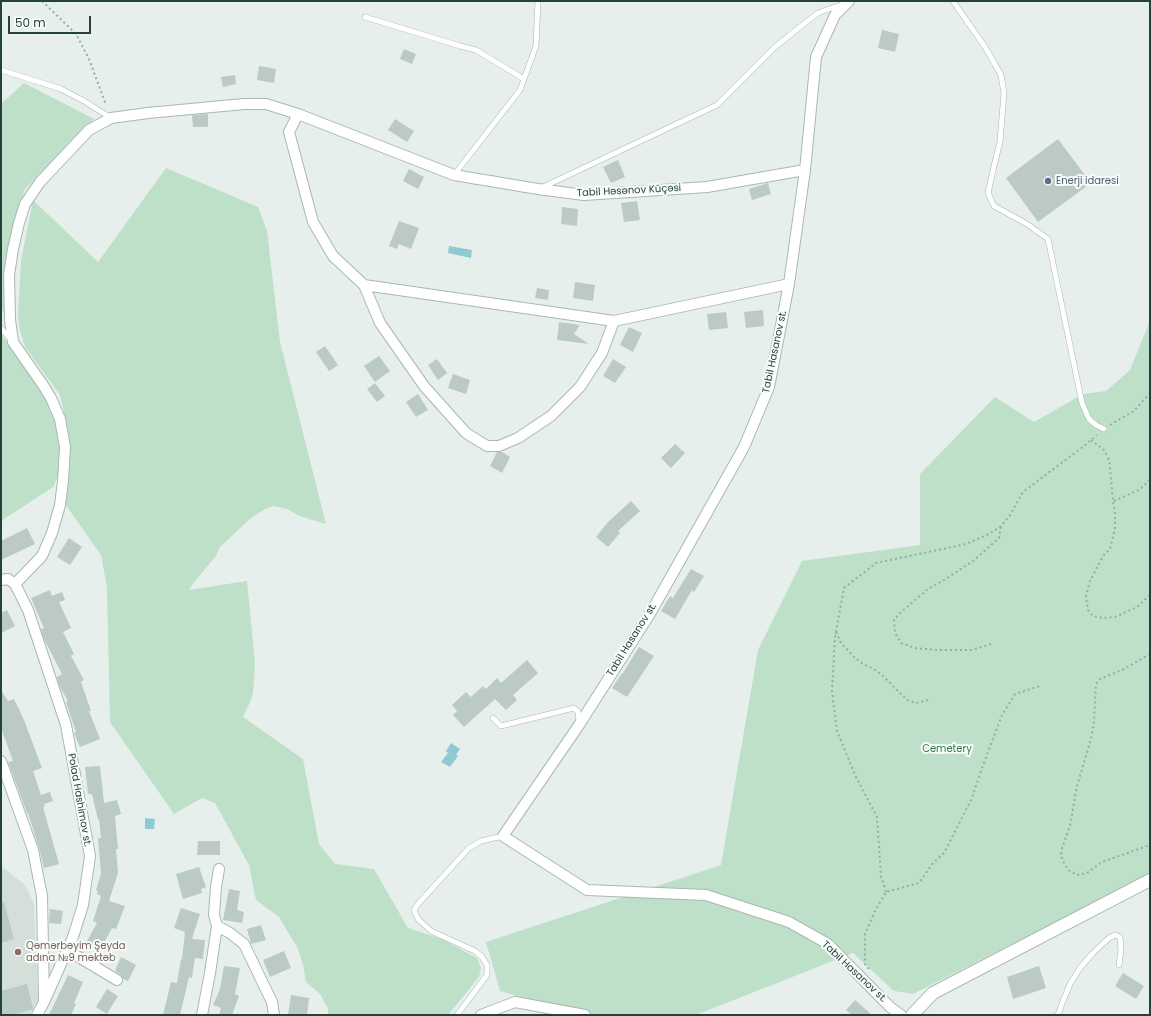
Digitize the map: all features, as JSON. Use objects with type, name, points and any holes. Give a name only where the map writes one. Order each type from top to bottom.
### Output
[{"type":"street","name":"Tabil Hasanov st.","points":[[848,1],[835,15],[816,57],[805,170],[789,284],[769,387],[744,447],[651,612],[579,725],[503,836],[587,890],[706,895],[789,922],[828,944],[890,1007],[901,1015]]},
{"type":"street","name":"Tabil Həsənov Küçəsi","points":[[111,118],[244,104],[266,104],[298,114],[454,175],[584,195],[707,187],[805,170]]},
{"type":"street","points":[[298,114],[289,132],[312,222],[333,256],[364,285],[380,323],[424,386],[466,433],[487,446],[500,446],[518,438],[551,416],[580,387],[602,353],[614,321]]},
{"type":"street","points":[[1,580],[8,579],[15,584],[42,556],[52,533],[60,505],[64,481],[65,447],[60,420],[51,398],[13,342],[10,320],[9,275],[17,230],[25,204],[40,182],[89,130],[111,118]]},
{"type":"street","points":[[364,285],[614,321],[789,284]]},
{"type":"street","name":"Polad Hashimov st.","points":[[15,584],[28,610],[66,725],[90,856],[83,905],[67,950],[37,1015]]},
{"type":"street","points":[[1,761],[33,850],[42,896],[44,1002]]},
{"type":"street","points":[[202,1015],[217,926],[214,915],[219,869]]},
{"type":"street","points":[[912,1015],[932,993],[1150,880]]},
{"type":"street","points":[[217,926],[230,933],[244,944],[272,1002],[274,1015]]},
{"type":"street","points":[[67,950],[118,980]]},
{"type":"street","points":[[481,1015],[515,1002],[584,1015]]},
{"type":"lane","points":[[454,175],[520,90],[536,46],[538,1]]},
{"type":"lane","points":[[538,189],[717,106],[774,48],[796,30],[818,13],[848,1]]},
{"type":"lane","points":[[953,1],[985,47],[1001,75],[1004,93],[1000,142],[988,193],[994,206],[1027,224],[1048,239],[1082,403],[1089,419],[1104,429]]},
{"type":"lane","points":[[365,17],[476,50],[524,79]]},
{"type":"lane","points":[[1,70],[61,89],[111,118]]},
{"type":"lane","points":[[1,328],[13,342]]},
{"type":"lane","points":[[493,718],[502,726],[574,708],[578,712],[579,725]]},
{"type":"lane","points":[[457,1015],[487,975],[487,966],[482,957],[475,951],[431,931],[418,919],[414,910],[469,848],[481,841],[503,836]]},
{"type":"lane","points":[[1058,1015],[1070,984],[1080,968],[1093,953],[1109,938],[1115,935],[1120,937],[1122,950],[1119,965]]},
{"type":"path","points":[[42,1],[76,34],[89,59],[111,118]]},
{"type":"path","points":[[886,892],[881,876],[877,817],[856,777],[837,731],[832,691],[836,631],[844,588],[876,563],[966,544],[989,534],[1001,526],[1010,515],[1023,492],[1104,429],[1134,411],[1150,394]]},
{"type":"path","points":[[1091,440],[1104,450],[1109,460],[1115,511],[1113,537],[1110,549],[1103,556],[1090,581],[1086,596],[1088,610],[1093,616],[1103,618],[1115,617],[1137,607],[1150,595]]},
{"type":"path","points":[[1113,502],[1139,490],[1150,480]]},
{"type":"path","points":[[990,644],[972,650],[937,650],[915,648],[901,643],[895,633],[894,620],[928,589],[973,561],[999,538],[1001,526]]},
{"type":"path","points":[[836,631],[841,643],[854,657],[863,664],[879,672],[907,700],[916,703],[928,700]]},
{"type":"path","points":[[1150,654],[1124,669],[1100,679],[1096,684],[1094,722],[1077,786],[1070,826],[1061,851],[1062,858],[1068,870],[1078,875],[1087,873],[1102,862],[1150,845]]},
{"type":"path","points":[[869,970],[865,964],[865,934],[876,909],[886,892],[919,883],[933,863],[944,853],[972,798],[1002,715],[1015,694],[1040,686]]},
{"type":"shaded area","name":"Qəmərbəyim Şeyda adına №9 məktəb","points":[[1,866],[25,885],[34,904],[38,1000],[29,1015],[1,1015]]},
{"type":"green space","points":[[24,83],[94,119],[25,189],[13,224],[7,265],[8,319],[1,308],[1,104]]},
{"type":"green space","points":[[166,168],[258,207],[267,231],[280,342],[326,524],[300,516],[287,509],[274,506],[267,508],[251,518],[220,547],[216,556],[189,590],[247,581],[255,663],[253,693],[243,717],[303,759],[319,844],[335,864],[374,869],[408,928],[442,939],[477,958],[481,968],[479,977],[448,1015],[328,1015],[328,1008],[320,994],[306,982],[298,949],[279,917],[256,900],[249,865],[215,803],[202,798],[174,814],[110,722],[107,588],[101,555],[63,501],[70,463],[68,430],[60,395],[25,347],[20,331],[18,315],[21,261],[33,200],[98,262]]},
{"type":"green space","name":"Cemetery","points":[[1150,321],[1150,874],[913,994],[894,991],[853,953],[696,1015],[583,1015],[500,991],[486,942],[721,865],[758,650],[802,561],[920,545],[920,474],[995,397],[1034,422],[1083,394],[1106,391],[1130,370]]},
{"type":"green space","points":[[1,334],[39,384],[56,420],[59,446],[59,474],[53,487],[1,521]]},
{"type":"water","points":[[449,246],[472,250],[471,258],[448,253]]},
{"type":"water","points":[[451,743],[460,749],[456,755],[458,756],[450,767],[441,762],[448,753],[446,751]]},
{"type":"water","points":[[145,818],[155,819],[154,829],[145,829]]},
{"type":"building","points":[[882,30],[899,34],[895,52],[878,48]]},
{"type":"building","points":[[404,49],[416,54],[412,64],[400,59]]},
{"type":"building","points":[[259,66],[276,69],[274,83],[257,80]]},
{"type":"building","points":[[235,75],[236,84],[223,87],[221,77]]},
{"type":"building","points":[[208,114],[208,127],[193,127],[192,115]]},
{"type":"building","points":[[395,119],[414,131],[407,142],[388,130]]},
{"type":"building","name":"Enerji idarəsi","points":[[1058,139],[1091,183],[1038,222],[1006,178]]},
{"type":"building","points":[[618,160],[625,177],[611,183],[603,167]]},
{"type":"building","points":[[409,169],[424,177],[418,189],[403,181]]},
{"type":"building","points":[[768,183],[771,194],[752,200],[749,189]]},
{"type":"building","points":[[637,201],[640,220],[624,222],[621,203]]},
{"type":"building","points":[[562,207],[578,209],[577,226],[561,224]]},
{"type":"building","points":[[399,221],[419,228],[411,249],[399,244],[397,249],[389,246]]},
{"type":"building","points":[[575,282],[595,285],[593,301],[573,298]]},
{"type":"building","points":[[537,288],[549,290],[548,300],[535,298]]},
{"type":"building","points":[[763,310],[764,326],[746,328],[744,312]]},
{"type":"building","points":[[726,312],[728,328],[709,330],[707,314]]},
{"type":"building","points":[[559,322],[580,325],[574,334],[589,344],[557,340]]},
{"type":"building","points":[[629,327],[642,333],[633,352],[620,345]]},
{"type":"building","points":[[325,346],[338,365],[329,371],[316,352]]},
{"type":"building","points":[[379,356],[390,371],[375,382],[364,366]]},
{"type":"building","points":[[437,359],[447,373],[438,380],[428,365]]},
{"type":"building","points":[[613,359],[626,367],[615,383],[603,376]]},
{"type":"building","points":[[453,374],[470,380],[466,394],[448,388]]},
{"type":"building","points":[[375,383],[385,396],[377,402],[367,389]]},
{"type":"building","points":[[418,394],[428,410],[416,417],[406,402]]},
{"type":"building","points":[[675,444],[685,453],[671,468],[661,458]]},
{"type":"building","points":[[497,452],[502,452],[510,457],[502,473],[490,466]]},
{"type":"building","points":[[631,501],[640,511],[618,531],[620,533],[608,547],[596,537],[608,522]]},
{"type":"building","points":[[27,528],[35,544],[1,560],[1,541]]},
{"type":"building","points":[[69,538],[82,547],[70,565],[57,557]]},
{"type":"building","points":[[691,569],[704,576],[694,592],[692,590],[675,619],[661,611],[670,596],[673,598]]},
{"type":"building","points":[[50,590],[52,596],[62,592],[65,600],[59,602],[71,628],[63,632],[74,654],[71,656],[84,680],[81,682],[91,711],[89,711],[100,739],[80,747],[74,733],[76,732],[66,702],[68,701],[60,687],[57,677],[62,674],[44,639],[41,629],[44,628],[31,598]]},
{"type":"building","points":[[7,610],[15,626],[1,633],[1,613]]},
{"type":"building","points":[[639,647],[654,656],[627,697],[612,688]]},
{"type":"building","points":[[527,660],[538,673],[513,695],[517,700],[506,710],[495,699],[464,727],[453,715],[457,711],[452,705],[466,692],[471,697],[483,686],[486,689],[497,678],[501,683]]},
{"type":"building","points":[[1,690],[8,701],[14,699],[24,720],[42,768],[33,771],[41,795],[50,792],[53,801],[44,804],[45,806],[43,807],[59,864],[44,868],[28,813],[8,762],[13,761],[1,728]]},
{"type":"building","points":[[100,766],[104,803],[117,800],[121,814],[115,816],[118,849],[116,849],[118,873],[109,901],[125,906],[116,929],[112,928],[100,950],[86,943],[97,923],[93,921],[101,896],[97,894],[98,891],[96,890],[101,874],[98,838],[101,838],[99,819],[98,820],[92,794],[88,794],[85,767]]},
{"type":"building","points":[[198,841],[220,841],[220,855],[197,855]]},
{"type":"building","points":[[199,867],[206,887],[201,889],[202,893],[183,899],[176,874]]},
{"type":"building","points":[[229,889],[240,891],[237,910],[244,912],[242,923],[223,920]]},
{"type":"building","points":[[4,902],[14,939],[1,943],[1,903]]},
{"type":"building","points":[[181,908],[200,914],[192,939],[205,940],[203,959],[195,958],[192,978],[189,977],[180,1015],[163,1015],[171,982],[177,983],[182,959],[185,932],[174,928]]},
{"type":"building","points":[[50,909],[63,911],[61,924],[49,923]]},
{"type":"building","points":[[261,925],[266,940],[251,944],[247,929]]},
{"type":"building","points":[[284,951],[291,968],[270,977],[263,960]]},
{"type":"building","points":[[121,957],[136,965],[128,981],[123,979],[121,975],[115,971]]},
{"type":"building","points":[[224,966],[240,968],[235,994],[239,996],[232,1015],[219,1015],[221,1008],[213,1005],[220,989]]},
{"type":"building","points":[[1039,966],[1046,988],[1013,999],[1007,977]]},
{"type":"building","points":[[1123,973],[1144,986],[1136,999],[1115,986]]},
{"type":"building","points":[[68,975],[83,982],[74,1003],[76,1004],[71,1015],[49,1015]]},
{"type":"building","points":[[27,984],[33,1009],[12,1015],[1,1015],[1,991]]},
{"type":"building","points":[[107,989],[118,996],[107,1014],[96,1007]]},
{"type":"building","points":[[291,995],[309,998],[307,1015],[288,1015]]},
{"type":"building","points":[[855,1000],[872,1015],[852,1015],[846,1010]]},
{"type":"place","name":"Enerji idarəsi","points":[[1048,181]]},
{"type":"place","name":"Qəmərbəyim Şeyda adına №9 məktəb","points":[[18,952]]}]
